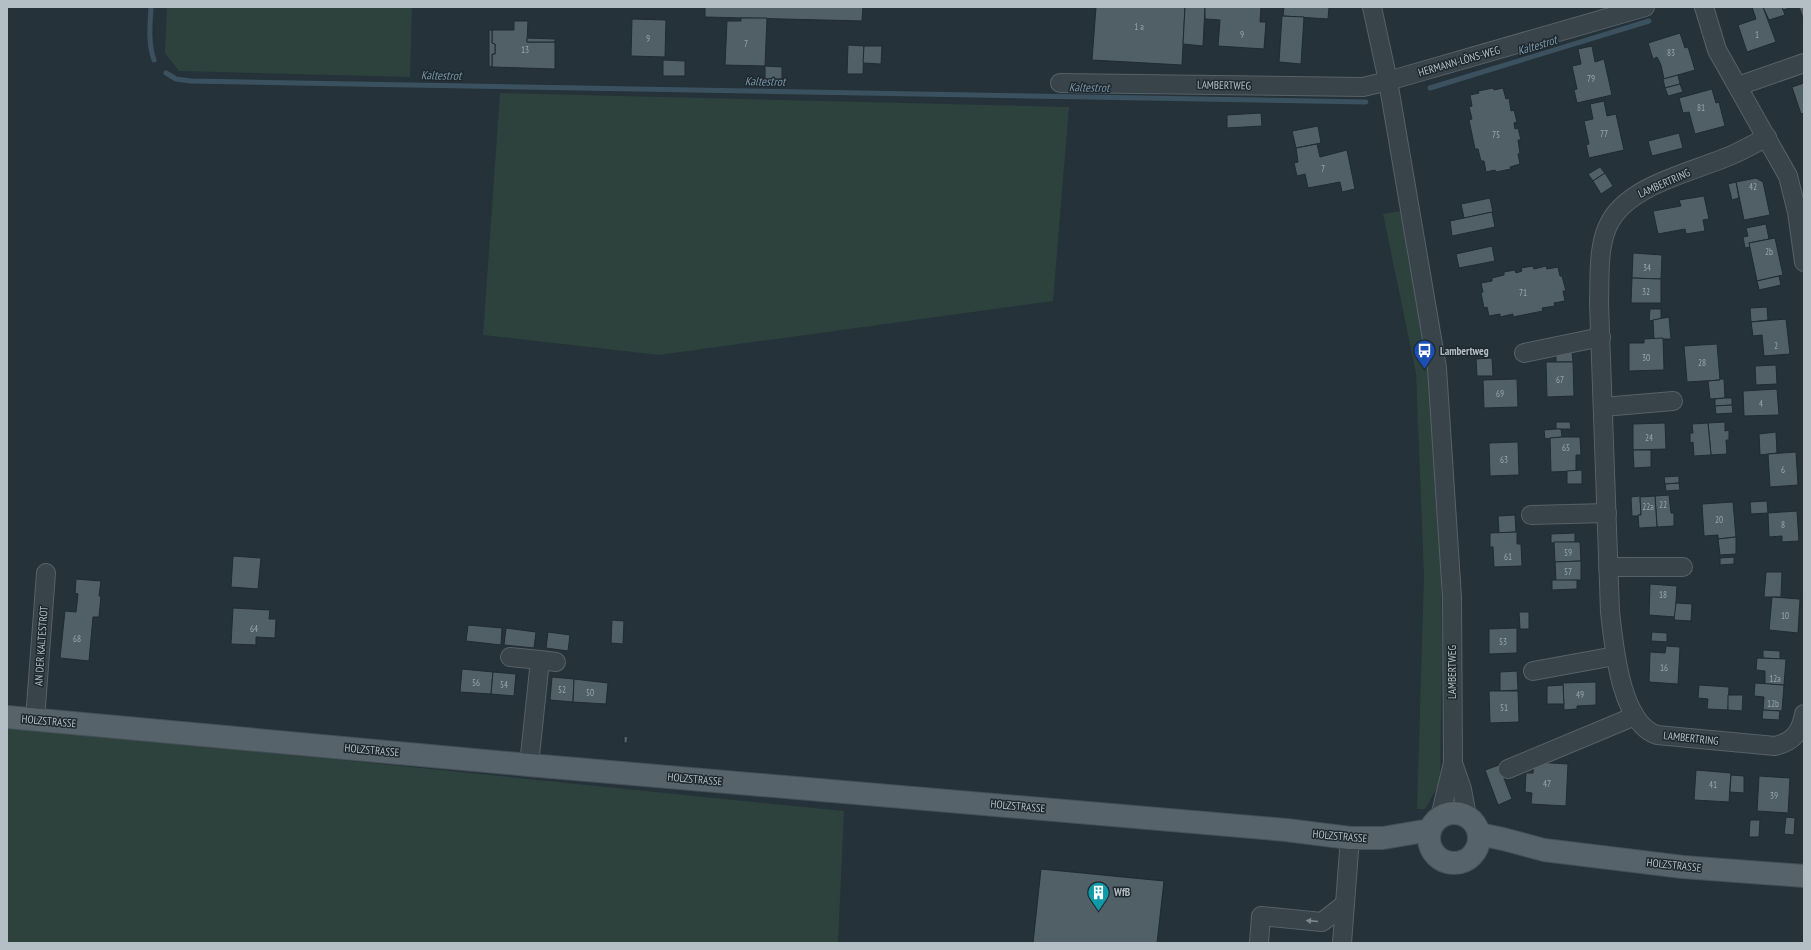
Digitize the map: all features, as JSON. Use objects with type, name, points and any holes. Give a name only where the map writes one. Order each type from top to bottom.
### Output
[{"type":"main road","name":"HOLZSTRASSE","points":[[7,717],[529,765],[1286,830],[1350,838],[1383,838],[1434,832],[1456,813],[1474,834],[1502,853],[1544,850],[1684,867],[1804,876]]},
{"type":"main road","points":[[1434,832],[1442,861],[1452,864],[1461,863],[1469,859],[1474,834]]},
{"type":"street","name":"LAMBERTWEG","points":[[1372,7],[1388,81],[1437,368],[1452,597],[1452,763],[1434,832]]},
{"type":"street","name":"HERMANN-LÖNS-WEG","points":[[1388,81],[1645,7]]},
{"type":"street","points":[[1704,7],[1717,50],[1788,176],[1801,211],[1804,262]]},
{"type":"street","points":[[1738,86],[1804,63]]},
{"type":"street","name":"LAMBERTWEG","points":[[1060,83],[1362,87],[1388,81]]},
{"type":"street","name":"LAMBERTRING","points":[[1767,137],[1735,154],[1641,191],[1622,205],[1610,220],[1603,239],[1600,266],[1601,337],[1610,612],[1615,656],[1621,682],[1635,716],[1648,732],[1657,735],[1775,746],[1798,744],[1799,731],[1804,714]]},
{"type":"street","points":[[1524,353],[1601,337]]},
{"type":"street","points":[[1603,406],[1673,401]]},
{"type":"street","points":[[1531,515],[1607,513]]},
{"type":"street","points":[[1608,567],[1684,567]]},
{"type":"street","name":"AN DER KALTESTROT","points":[[35,719],[46,573]]},
{"type":"street","points":[[1533,671],[1615,656]]},
{"type":"street","points":[[510,657],[548,661],[529,765]]},
{"type":"street","points":[[1508,769],[1635,716]]},
{"type":"street","name":"LAMBERTWEG","points":[[1452,763],[1462,789],[1474,834]]},
{"type":"street","points":[[1342,943],[1350,838]]},
{"type":"street","points":[[1259,943],[1261,916],[1322,922],[1345,904]]},
{"type":"green space","points":[[167,7],[412,7],[410,77],[179,71],[165,53]]},
{"type":"green space","points":[[500,93],[1069,107],[1053,301],[659,355],[483,335]]},
{"type":"green space","points":[[1401,211],[1430,372],[1441,576],[1442,647],[1440,783],[1425,809],[1417,809],[1424,576],[1416,373],[1383,214]]},
{"type":"green space","points":[[7,726],[844,811],[838,943],[7,943]]},
{"type":"building","points":[[705,7],[863,7],[862,21],[705,17]]},
{"type":"building","points":[[1096,7],[1185,7],[1182,65],[1092,60]]},
{"type":"building","points":[[1185,7],[1205,7],[1203,46],[1183,44]]},
{"type":"building","points":[[1205,7],[1261,7],[1260,22],[1266,22],[1264,49],[1218,46],[1220,20],[1205,19]]},
{"type":"building","points":[[1284,7],[1329,7],[1328,19],[1283,16]]},
{"type":"building","points":[[1752,7],[1763,7],[1776,42],[1747,52],[1738,25],[1756,19]]},
{"type":"building","points":[[1763,7],[1782,7],[1785,15],[1769,20]]},
{"type":"building","points":[[1782,7],[1793,7],[1783,10]]},
{"type":"building","points":[[1799,7],[1804,7],[1804,21]]},
{"type":"building","points":[[1282,16],[1304,17],[1301,64],[1279,62]]},
{"type":"building","points":[[741,18],[767,18],[765,66],[725,65],[727,21],[741,21]]},
{"type":"building","points":[[632,19],[666,20],[665,57],[631,56]]},
{"type":"building","points":[[514,21],[528,21],[527,42],[555,42],[555,69],[492,67],[492,54],[495,54],[495,44],[492,43],[492,30],[514,30]]},
{"type":"building","points":[[489,30],[492,30],[492,43],[495,44],[495,54],[492,54],[492,67],[489,66]]},
{"type":"building","points":[[1680,33],[1685,48],[1688,47],[1695,70],[1664,79],[1661,65],[1657,57],[1653,59],[1648,43]]},
{"type":"building","points":[[527,38],[555,39],[555,42],[527,42]]},
{"type":"building","points":[[848,45],[864,46],[863,74],[847,74]]},
{"type":"building","points":[[864,46],[882,46],[881,64],[863,63]]},
{"type":"building","points":[[1592,46],[1595,62],[1604,59],[1612,95],[1577,103],[1574,90],[1577,89],[1572,66],[1581,64],[1578,49]]},
{"type":"building","points":[[663,60],[685,61],[685,76],[663,76]]},
{"type":"building","points":[[765,66],[782,67],[782,83],[765,83]]},
{"type":"building","points":[[1678,75],[1680,84],[1665,88],[1663,79]]},
{"type":"building","points":[[1804,83],[1804,113],[1801,114],[1792,87]]},
{"type":"building","points":[[1680,84],[1683,92],[1668,96],[1665,88]]},
{"type":"building","points":[[1493,88],[1494,90],[1503,88],[1506,99],[1509,98],[1511,111],[1514,110],[1517,122],[1514,123],[1515,129],[1518,128],[1521,140],[1518,140],[1520,164],[1510,167],[1511,169],[1486,172],[1484,161],[1481,161],[1478,149],[1475,149],[1469,120],[1472,119],[1469,107],[1472,106],[1470,95],[1479,93],[1478,91]]},
{"type":"building","points":[[1712,89],[1716,103],[1719,102],[1725,126],[1695,134],[1689,112],[1683,113],[1679,98]]},
{"type":"building","points":[[1604,101],[1607,116],[1616,114],[1624,150],[1589,158],[1586,145],[1589,144],[1584,121],[1593,119],[1590,104]]},
{"type":"building","points":[[1261,113],[1262,126],[1227,128],[1227,115]]},
{"type":"building","points":[[1318,126],[1321,143],[1296,148],[1292,131]]},
{"type":"building","points":[[1679,133],[1683,148],[1652,156],[1648,141]]},
{"type":"building","points":[[1317,144],[1320,157],[1347,150],[1355,189],[1342,192],[1340,182],[1308,188],[1305,174],[1297,176],[1294,163],[1298,162],[1296,148]]},
{"type":"building","points":[[1600,167],[1605,173],[1593,181],[1588,174]]},
{"type":"building","points":[[1605,173],[1613,186],[1601,194],[1593,181]]},
{"type":"building","points":[[1756,178],[1763,182],[1770,215],[1744,220],[1736,182]]},
{"type":"building","points":[[1736,182],[1739,198],[1732,200],[1728,184]]},
{"type":"building","points":[[1704,196],[1709,219],[1703,220],[1705,231],[1686,234],[1685,229],[1658,234],[1653,211],[1681,206],[1679,200]]},
{"type":"building","points":[[1490,198],[1493,212],[1464,218],[1461,204]]},
{"type":"building","points":[[1492,212],[1495,227],[1452,236],[1450,221]]},
{"type":"building","points":[[1766,224],[1769,239],[1749,243],[1750,247],[1745,248],[1743,237],[1748,236],[1746,228]]},
{"type":"building","points":[[1775,238],[1783,275],[1757,281],[1749,243]]},
{"type":"building","points":[[1492,246],[1495,261],[1459,268],[1456,254]]},
{"type":"building","points":[[1633,253],[1662,255],[1661,279],[1632,278]]},
{"type":"building","points":[[1533,266],[1534,269],[1546,266],[1547,269],[1558,267],[1566,291],[1563,291],[1565,301],[1554,303],[1555,306],[1542,308],[1543,311],[1513,317],[1513,314],[1500,317],[1500,314],[1489,316],[1487,307],[1484,308],[1481,283],[1492,281],[1492,278],[1504,275],[1504,272],[1515,270],[1516,273],[1522,271],[1521,268]]},
{"type":"building","points":[[1779,276],[1781,285],[1759,290],[1757,281]]},
{"type":"building","points":[[1632,278],[1661,279],[1661,303],[1631,303]]},
{"type":"building","points":[[1767,307],[1768,320],[1751,322],[1750,308]]},
{"type":"building","points":[[1650,309],[1661,309],[1661,319],[1649,321]]},
{"type":"building","points":[[1669,317],[1671,339],[1654,339],[1653,320]]},
{"type":"building","points":[[1786,319],[1790,354],[1764,356],[1762,335],[1753,336],[1751,322]]},
{"type":"building","points":[[1663,338],[1664,370],[1629,371],[1629,343],[1644,343],[1644,339]]},
{"type":"building","points":[[1717,344],[1720,380],[1687,382],[1684,346]]},
{"type":"building","points":[[1556,352],[1572,352],[1573,362],[1556,362]]},
{"type":"building","points":[[1492,358],[1493,376],[1477,376],[1476,359]]},
{"type":"building","points":[[1546,362],[1573,362],[1574,396],[1547,397]]},
{"type":"building","points":[[1776,365],[1777,384],[1756,385],[1755,366]]},
{"type":"building","points":[[1517,379],[1518,407],[1484,408],[1483,380]]},
{"type":"building","points":[[1724,379],[1725,398],[1710,399],[1708,381]]},
{"type":"building","points":[[1777,389],[1779,415],[1744,416],[1743,391]]},
{"type":"building","points":[[1732,398],[1732,405],[1715,406],[1715,399]]},
{"type":"building","points":[[1732,405],[1733,413],[1716,414],[1715,406]]},
{"type":"building","points":[[1556,422],[1570,422],[1571,429],[1556,429]]},
{"type":"building","points":[[1725,422],[1725,431],[1729,430],[1729,440],[1726,440],[1727,454],[1711,455],[1708,423]]},
{"type":"building","points":[[1665,423],[1666,449],[1633,450],[1633,424]]},
{"type":"building","points":[[1708,423],[1711,455],[1694,456],[1693,442],[1690,443],[1690,433],[1693,433],[1692,424]]},
{"type":"building","points":[[1561,429],[1562,437],[1545,439],[1544,430]]},
{"type":"building","points":[[1776,432],[1777,453],[1760,455],[1759,434]]},
{"type":"building","points":[[1580,437],[1581,455],[1576,455],[1576,471],[1551,472],[1550,438]]},
{"type":"building","points":[[1518,442],[1519,475],[1490,476],[1489,443]]},
{"type":"building","points":[[1633,450],[1651,450],[1651,467],[1634,468]]},
{"type":"building","points":[[1796,452],[1798,485],[1770,487],[1768,454]]},
{"type":"building","points":[[1582,470],[1582,484],[1567,484],[1567,471]]},
{"type":"building","points":[[1679,476],[1679,483],[1665,484],[1664,477]]},
{"type":"building","points":[[1679,483],[1680,490],[1666,491],[1665,484]]},
{"type":"building","points":[[1669,495],[1671,513],[1674,513],[1674,526],[1657,527],[1655,496]]},
{"type":"building","points":[[1640,496],[1641,515],[1638,515],[1637,517],[1632,516],[1631,497]]},
{"type":"building","points":[[1655,496],[1657,527],[1639,528],[1638,515],[1641,515],[1640,497]]},
{"type":"building","points":[[1767,501],[1768,513],[1751,514],[1750,502]]},
{"type":"building","points":[[1733,502],[1736,537],[1718,539],[1718,535],[1704,536],[1702,504]]},
{"type":"building","points":[[1797,511],[1799,541],[1782,542],[1782,536],[1769,537],[1768,513]]},
{"type":"building","points":[[1515,515],[1516,532],[1499,533],[1498,516]]},
{"type":"building","points":[[1517,532],[1517,544],[1521,544],[1522,566],[1494,567],[1493,547],[1490,547],[1490,533]]},
{"type":"building","points":[[1575,533],[1575,542],[1551,543],[1551,534]]},
{"type":"building","points":[[1736,537],[1736,554],[1720,555],[1718,539]]},
{"type":"building","points":[[1554,542],[1580,542],[1581,561],[1555,562]]},
{"type":"building","points":[[233,556],[261,558],[258,589],[231,587]]},
{"type":"building","points":[[1734,557],[1734,564],[1720,565],[1720,558]]},
{"type":"building","points":[[1581,561],[1581,580],[1556,581],[1555,562]]},
{"type":"building","points":[[1766,572],[1782,572],[1781,597],[1764,597]]},
{"type":"building","points":[[76,579],[101,581],[99,617],[93,617],[89,661],[60,658],[65,611],[76,612],[78,594],[75,593]]},
{"type":"building","points":[[1552,580],[1577,580],[1577,589],[1552,590]]},
{"type":"building","points":[[1650,584],[1677,586],[1675,617],[1649,615]]},
{"type":"building","points":[[1772,597],[1800,599],[1798,633],[1769,630]]},
{"type":"building","points":[[1676,603],[1692,604],[1691,621],[1674,620]]},
{"type":"building","points":[[233,608],[270,610],[269,619],[276,619],[275,638],[256,637],[256,645],[231,644]]},
{"type":"building","points":[[1519,612],[1529,612],[1529,629],[1520,629]]},
{"type":"building","points":[[612,620],[624,621],[623,644],[611,643]]},
{"type":"building","points":[[468,625],[502,628],[501,645],[466,641]]},
{"type":"building","points":[[506,628],[536,632],[534,648],[504,645]]},
{"type":"building","points":[[1517,628],[1517,653],[1489,654],[1489,629]]},
{"type":"building","points":[[548,632],[570,635],[568,651],[546,648]]},
{"type":"building","points":[[1652,632],[1667,633],[1667,642],[1651,641]]},
{"type":"building","points":[[1666,646],[1680,647],[1678,684],[1649,682],[1650,652],[1665,653]]},
{"type":"building","points":[[1763,650],[1780,651],[1780,659],[1763,658]]},
{"type":"building","points":[[1757,658],[1786,659],[1784,685],[1765,684],[1765,671],[1756,670]]},
{"type":"building","points":[[462,669],[493,672],[491,694],[460,692]]},
{"type":"building","points":[[1517,671],[1518,690],[1500,691],[1500,672]]},
{"type":"building","points":[[493,672],[516,674],[514,696],[491,694]]},
{"type":"building","points":[[552,677],[574,679],[573,702],[550,700]]},
{"type":"building","points":[[574,679],[608,683],[606,704],[573,702]]},
{"type":"building","points":[[1596,682],[1596,705],[1577,706],[1577,709],[1564,710],[1563,683]]},
{"type":"building","points":[[1755,683],[1784,685],[1782,711],[1763,710],[1764,697],[1754,696]]},
{"type":"building","points":[[1563,685],[1564,704],[1547,704],[1547,686]]},
{"type":"building","points":[[1699,685],[1729,687],[1728,710],[1707,709],[1708,699],[1698,698]]},
{"type":"building","points":[[1489,691],[1518,691],[1519,722],[1490,723]]},
{"type":"building","points":[[1728,695],[1743,695],[1742,711],[1728,710]]},
{"type":"building","points":[[1763,710],[1780,711],[1779,720],[1762,719]]},
{"type":"building","points":[[624,736],[628,737],[627,743],[624,743]]},
{"type":"building","points":[[1534,762],[1568,764],[1566,806],[1531,804],[1532,793],[1525,792],[1526,773],[1533,773]]},
{"type":"building","points":[[1499,765],[1512,799],[1498,805],[1485,770]]},
{"type":"building","points":[[1696,770],[1731,773],[1729,802],[1694,800]]},
{"type":"building","points":[[1731,775],[1744,776],[1744,793],[1730,792]]},
{"type":"building","points":[[1759,776],[1790,778],[1788,813],[1757,811]]},
{"type":"building","points":[[1786,817],[1795,818],[1794,835],[1784,834]]},
{"type":"building","points":[[1750,820],[1760,820],[1759,837],[1749,837]]},
{"type":"building","name":"WfB","points":[[1041,869],[1164,881],[1157,943],[1033,943]]},
{"type":"building","name":"WfB","points":[[1041,869],[1164,881],[1157,943],[1033,943]]},
{"type":"waterway","name":"Kaltestrot","points":[[151,7],[150,41],[154,60]]},
{"type":"waterway","name":"Kaltestrot","points":[[1430,88],[1649,21]]},
{"type":"waterway","name":"Kaltestrot","points":[[166,73],[176,79],[191,81],[1366,102]]},
{"type":"place","name":"Lambertweg","points":[[1425,370]]},
{"type":"place","name":"WfB","points":[[1099,912]]}]
